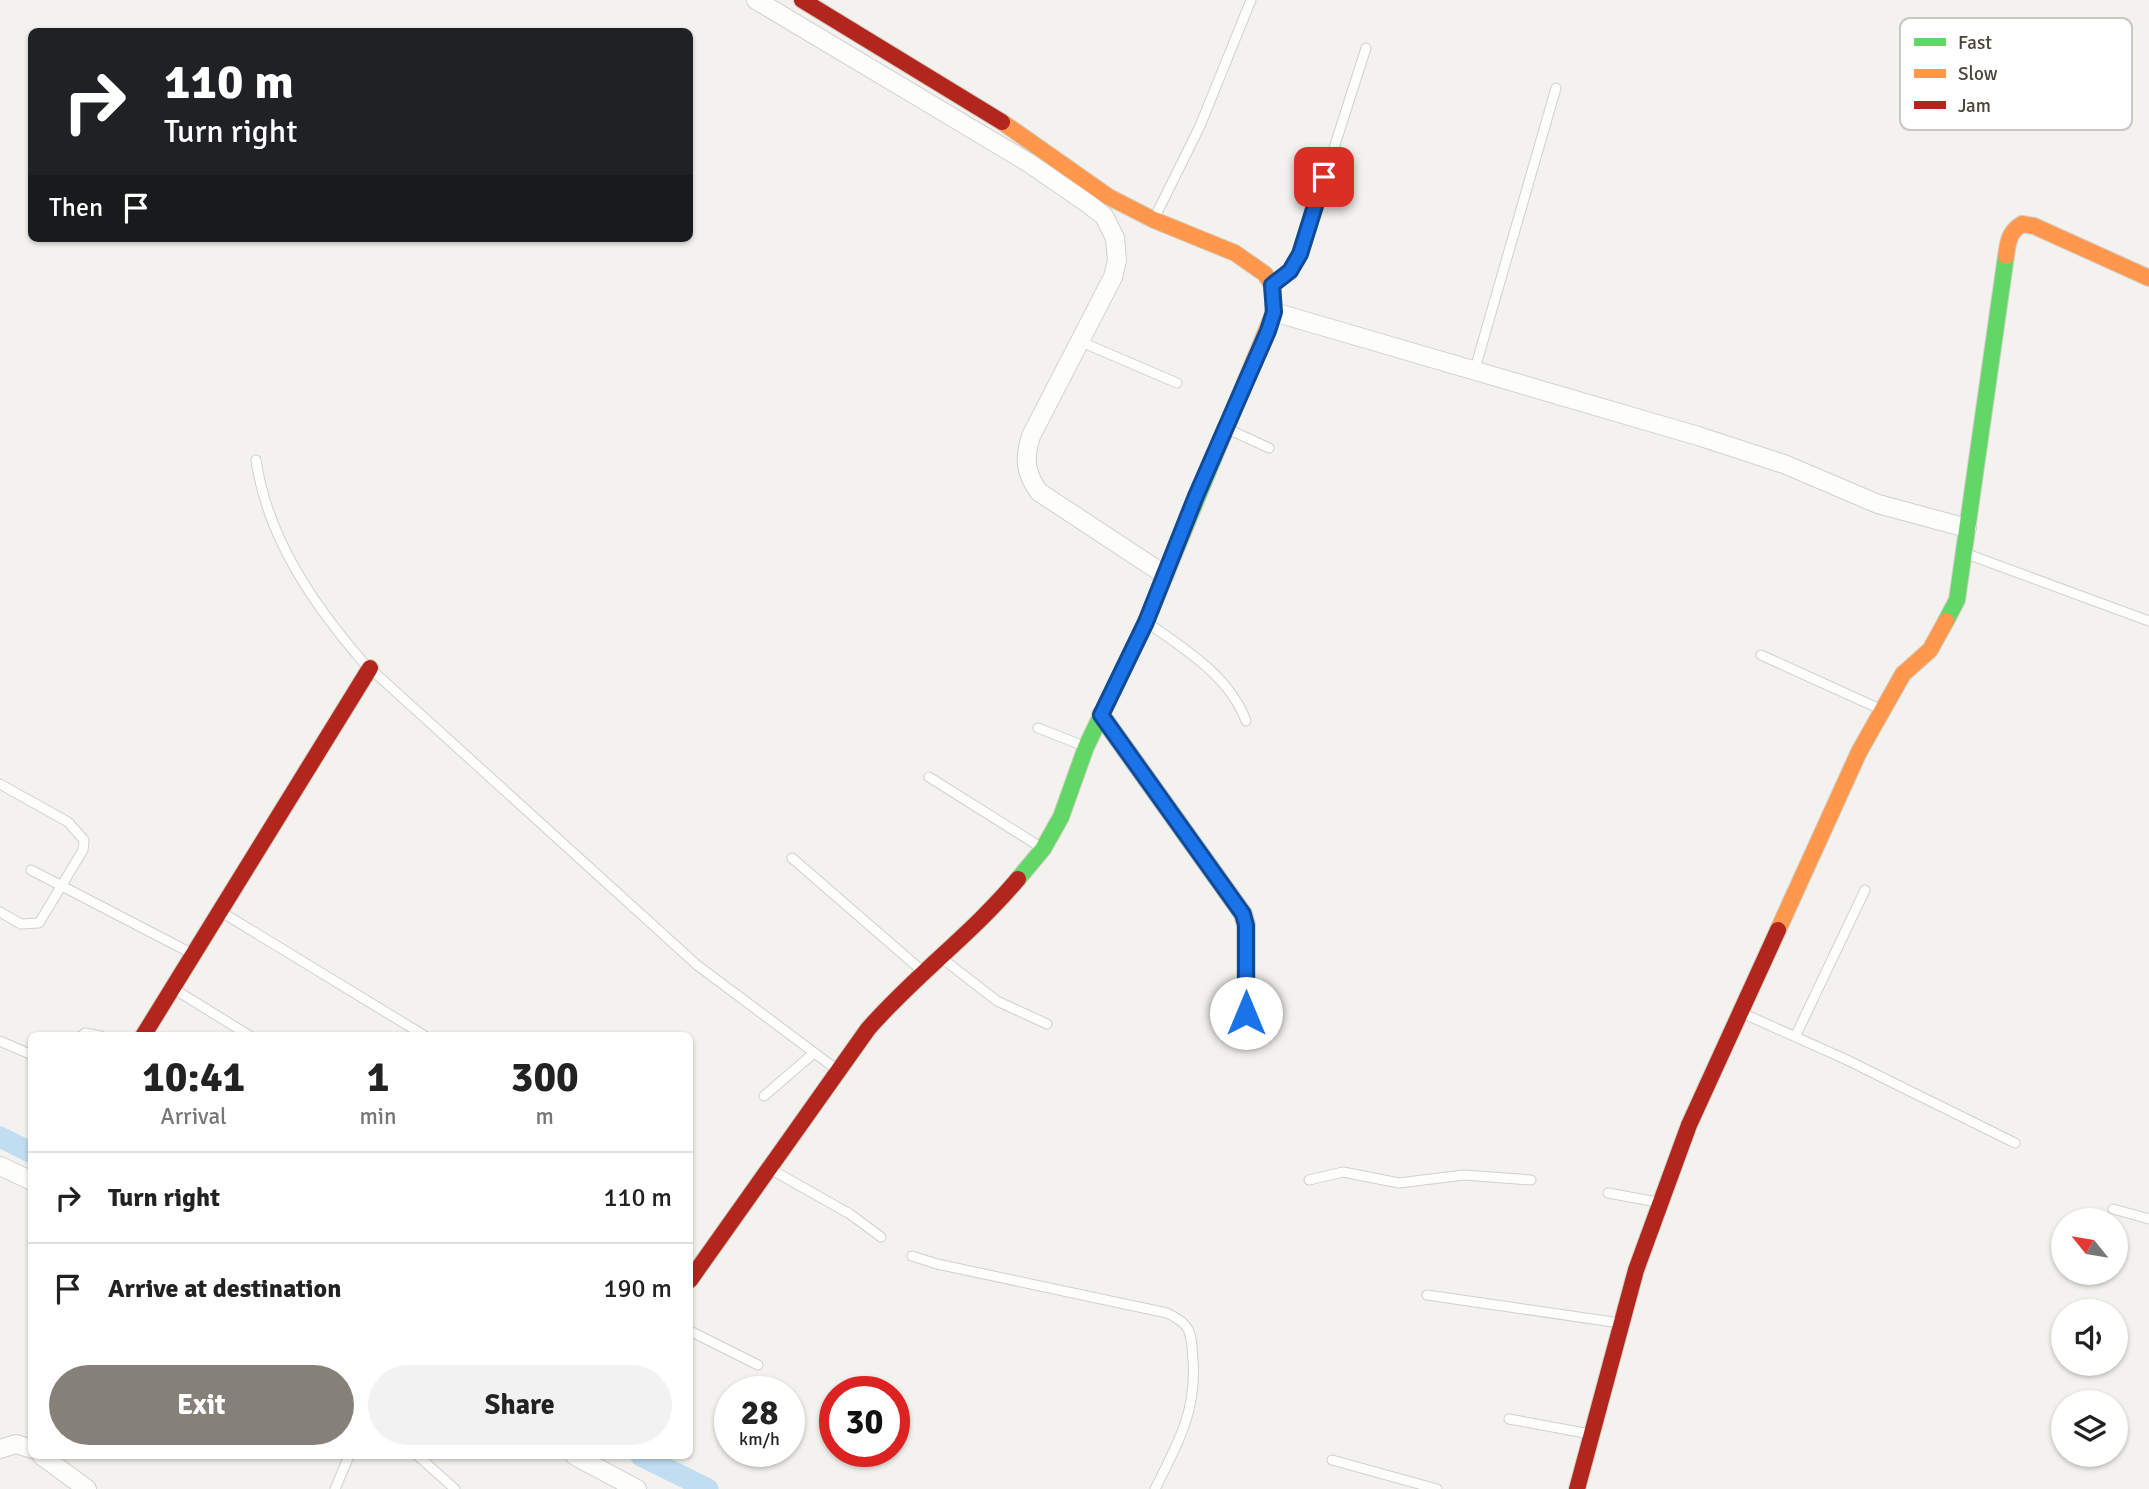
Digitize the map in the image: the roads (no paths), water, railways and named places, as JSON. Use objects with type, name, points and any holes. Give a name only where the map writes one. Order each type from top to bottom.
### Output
[{"type":"street","points":[[756,0],[1029,163],[1104,216],[1115,238],[1117,260],[1113,277],[1031,436],[1025,453],[1028,477],[1038,492],[1165,575]]},
{"type":"street","points":[[693,1276],[838,1070],[900,992],[986,918],[1043,849],[1061,817],[1086,747],[1146,622],[1274,312],[1272,285],[1265,274],[1235,253],[1154,220],[1109,197],[990,114],[803,0]]},
{"type":"street","points":[[1577,1489],[1622,1323],[1659,1203],[1689,1125],[1810,857],[1882,710],[1903,674],[1930,650],[1946,624],[1956,600],[2008,240],[2014,229],[2022,224],[2034,226],[2149,278]]},
{"type":"street","points":[[1274,312],[1710,440],[1784,464],[1878,504],[1967,528]]},
{"type":"street","points":[[146,1032],[370,668]]},
{"type":"street","points":[[1101,715],[1243,914],[1246,925],[1246,1013]]},
{"type":"street","points":[[0,1166],[28,1179]]},
{"type":"street","points":[[0,1449],[16,1444],[28,1448]]},
{"type":"street","points":[[46,1459],[87,1489]]},
{"type":"street","points":[[579,1459],[611,1484],[637,1489]]},
{"type":"lane","points":[[1154,220],[1200,125],[1251,0]]},
{"type":"lane","points":[[1272,285],[1290,271],[1300,254],[1366,48]]},
{"type":"lane","points":[[1474,372],[1556,88]]},
{"type":"lane","points":[[1079,341],[1177,383]]},
{"type":"lane","points":[[1227,428],[1269,448]]},
{"type":"lane","points":[[256,460],[270,517],[279,539],[331,624],[370,668],[697,965],[838,1070]]},
{"type":"lane","points":[[1963,552],[2149,621]]},
{"type":"lane","points":[[1146,622],[1217,676],[1239,701],[1247,721]]},
{"type":"lane","points":[[1762,655],[1882,710]]},
{"type":"lane","points":[[1038,728],[1086,747]]},
{"type":"lane","points":[[929,777],[1043,849]]},
{"type":"lane","points":[[0,784],[68,822],[84,840],[83,849],[39,923],[21,924],[0,912]]},
{"type":"lane","points":[[792,858],[924,972]]},
{"type":"lane","points":[[31,870],[192,953]]},
{"type":"lane","points":[[1796,1035],[1865,890]]},
{"type":"lane","points":[[219,911],[418,1032]]},
{"type":"lane","points":[[941,958],[990,997],[1047,1024]]},
{"type":"lane","points":[[173,988],[244,1032]]},
{"type":"lane","points":[[1740,1012],[1796,1035],[2015,1143]]},
{"type":"lane","points":[[0,1041],[28,1053]]},
{"type":"lane","points":[[764,1096],[814,1053]]},
{"type":"lane","points":[[770,1169],[838,1207],[881,1237]]},
{"type":"lane","points":[[1309,1180],[1343,1172],[1399,1183],[1464,1175],[1531,1180]]},
{"type":"lane","points":[[1608,1193],[1659,1203]]},
{"type":"lane","points":[[2128,1213],[2149,1219]]},
{"type":"lane","points":[[912,1256],[937,1264],[1167,1313],[1182,1320],[1191,1331],[1196,1389],[1185,1430],[1155,1489]]},
{"type":"lane","points":[[1427,1295],[1622,1323]]},
{"type":"lane","points":[[693,1333],[758,1366]]},
{"type":"lane","points":[[1509,1419],[1591,1435]]},
{"type":"lane","points":[[335,1489],[348,1459]]},
{"type":"lane","points":[[421,1459],[455,1489]]},
{"type":"lane","points":[[1332,1460],[1437,1489]]},
{"type":"waterway","points":[[0,1137],[28,1151]]},
{"type":"waterway","points":[[647,1459],[708,1489]]}]
